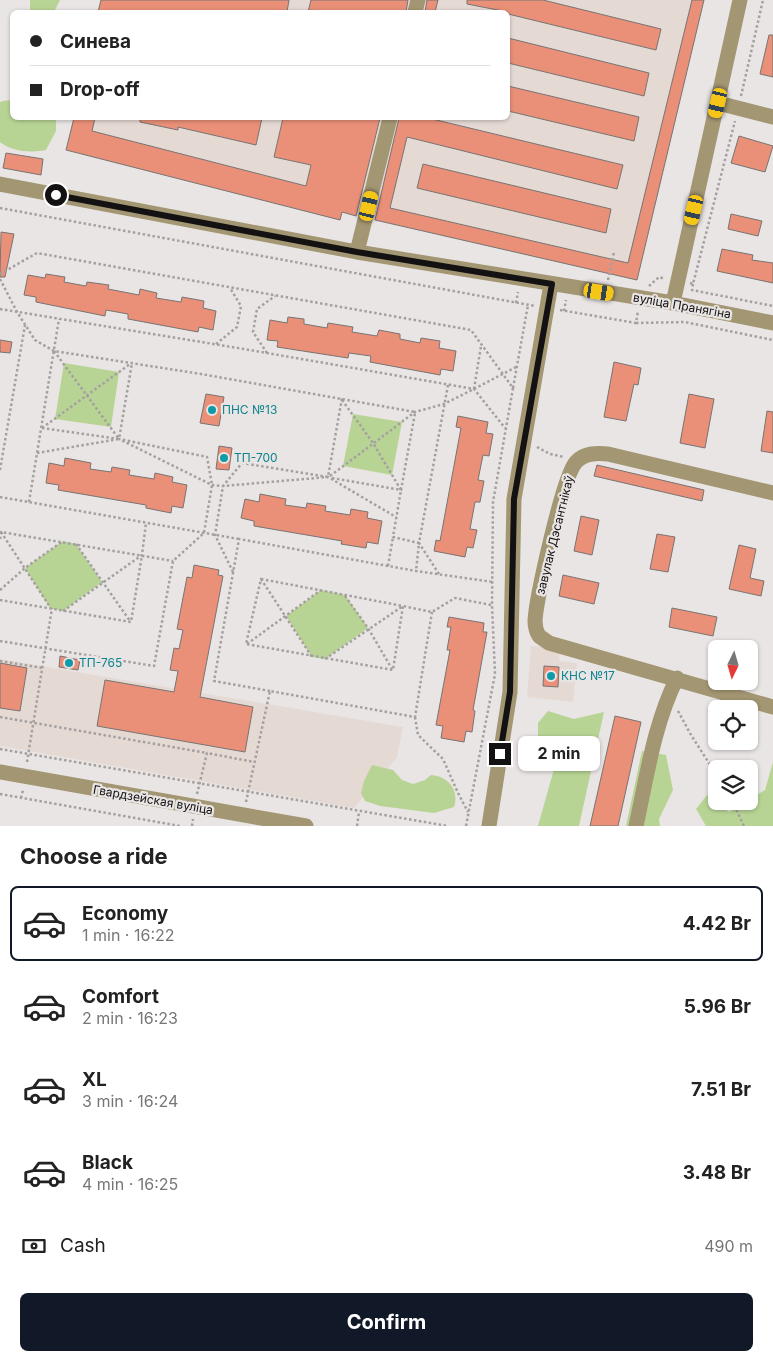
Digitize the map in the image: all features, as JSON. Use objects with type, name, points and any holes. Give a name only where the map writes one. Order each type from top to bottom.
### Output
[{"type":"street","points":[[673,304],[740,0]]},
{"type":"street","points":[[718,103],[773,117]]},
{"type":"street","points":[[357,252],[390,120]]},
{"type":"street","name":"вуліца Пранягіна","points":[[0,184],[357,252],[673,304],[773,323]]},
{"type":"street","points":[[489,826],[510,692],[514,499],[552,284]]},
{"type":"street","name":"завулак Дэсантнікаў","points":[[677,678],[549,643],[541,639],[537,632],[536,617],[546,560],[571,470],[578,460],[588,454],[608,454],[773,493]]},
{"type":"street","points":[[636,826],[656,732],[677,678],[773,707]]},
{"type":"street","name":"Гвардзейская вуліца","points":[[0,772],[195,807],[219,819],[306,826]]},
{"type":"path","points":[[607,286],[614,252]]},
{"type":"path","points":[[0,274],[37,253],[471,330],[513,388]]},
{"type":"path","points":[[0,279],[17,312],[35,340],[54,351],[342,398],[415,412]]},
{"type":"path","points":[[694,284],[692,290],[773,306]]},
{"type":"path","points":[[216,344],[237,327],[241,306],[230,288]]},
{"type":"path","points":[[267,353],[253,332],[257,309],[275,296]]},
{"type":"path","points":[[466,826],[495,674],[492,605],[493,502],[528,305]]},
{"type":"path","points":[[0,309],[216,344],[474,390],[505,428]]},
{"type":"path","points":[[29,502],[59,319]]},
{"type":"path","points":[[636,323],[685,322],[773,340]]},
{"type":"path","points":[[0,470],[25,325]]},
{"type":"path","points":[[474,390],[481,345]]},
{"type":"path","points":[[54,351],[119,439],[212,485],[223,486],[328,477],[415,412],[444,404],[518,366]]},
{"type":"path","points":[[42,428],[132,363]]},
{"type":"path","points":[[119,439],[132,363]]},
{"type":"path","points":[[416,571],[419,543],[448,385]]},
{"type":"path","points":[[342,398],[374,443],[402,490]]},
{"type":"path","points":[[328,477],[342,398]]},
{"type":"path","points":[[388,566],[415,412]]},
{"type":"path","points":[[0,641],[154,666],[173,561],[204,533],[212,485],[207,457],[119,439],[42,428]]},
{"type":"path","points":[[525,435],[536,446],[550,454],[578,460]]},
{"type":"path","points":[[37,453],[119,439]]},
{"type":"path","points":[[233,572],[214,535],[223,486],[242,463],[402,490]]},
{"type":"path","points":[[328,477],[396,517]]},
{"type":"path","points":[[0,497],[416,571],[493,582]]},
{"type":"path","points":[[131,622],[146,523]]},
{"type":"path","points":[[1,532],[173,561]]},
{"type":"path","points":[[0,539],[1,532]]},
{"type":"path","points":[[1,532],[51,608],[28,754]]},
{"type":"path","points":[[393,537],[419,543],[439,574]]},
{"type":"path","points":[[239,539],[214,681],[415,718]]},
{"type":"path","points":[[0,590],[25,568],[63,541]]},
{"type":"path","points":[[76,544],[131,622]]},
{"type":"path","points":[[63,610],[142,556]]},
{"type":"path","points":[[261,579],[432,612],[456,598],[492,605]]},
{"type":"path","points":[[261,579],[312,656]]},
{"type":"path","points":[[246,644],[261,579]]},
{"type":"path","points":[[246,644],[321,590]]},
{"type":"path","points":[[345,595],[368,628],[393,670]]},
{"type":"path","points":[[0,600],[131,622]]},
{"type":"path","points":[[325,659],[403,606]]},
{"type":"path","points":[[393,670],[403,606]]},
{"type":"path","points":[[432,612],[415,718],[418,735],[443,759],[469,813]]},
{"type":"path","points":[[246,644],[393,670]]},
{"type":"path","points":[[0,661],[43,668]]},
{"type":"path","points":[[248,793],[270,691]]},
{"type":"path","points":[[670,694],[691,735],[708,762]]},
{"type":"path","points":[[0,717],[207,752],[254,762]]},
{"type":"path","points":[[0,749],[448,826]]},
{"type":"path","points":[[192,826],[207,752]]},
{"type":"path","points":[[0,794],[180,826]]},
{"type":"path","points":[[736,810],[744,826]]},
{"type":"path","points":[[357,826],[359,812]]},
{"type":"shaded area","points":[[100,0],[704,0],[637,280],[343,212],[340,220],[66,150],[73,120],[510,120],[510,10],[98,10]]},
{"type":"shaded area","points":[[531,646],[560,648],[559,661],[577,663],[573,702],[527,697]]},
{"type":"shaded area","points":[[0,659],[403,727],[397,757],[354,808],[0,746]]},
{"type":"green space","points":[[30,0],[60,0],[55,10],[30,10]]},
{"type":"green space","points":[[10,100],[10,120],[56,120],[56,131],[46,150],[22,151],[10,148],[0,142],[0,102]]},
{"type":"green space","points":[[64,363],[119,372],[111,427],[55,419]]},
{"type":"green space","points":[[353,414],[402,422],[392,475],[343,466]]},
{"type":"green space","points":[[63,541],[76,544],[102,582],[63,611],[50,608],[25,568]]},
{"type":"green space","points":[[321,590],[345,595],[368,628],[325,659],[312,657],[286,616]]},
{"type":"green space","points":[[548,711],[574,719],[604,712],[579,826],[538,826],[554,769],[550,749],[538,740],[538,723]]},
{"type":"green space","points":[[642,751],[666,755],[673,790],[659,819],[660,826],[626,826]]},
{"type":"green space","points":[[773,762],[773,826],[706,826],[696,809],[707,795],[708,810],[726,810],[729,812],[732,810],[758,810],[758,794],[765,790]]},
{"type":"green space","points":[[372,765],[393,770],[402,780],[413,784],[425,780],[431,775],[442,778],[454,789],[454,807],[434,813],[380,806],[365,801],[361,793],[364,781]]},
{"type":"building","points":[[101,0],[289,0],[287,10],[98,10]]},
{"type":"building","points":[[311,0],[408,0],[406,10],[308,10]]},
{"type":"building","points":[[427,0],[438,0],[436,10],[425,10]]},
{"type":"building","points":[[467,0],[543,0],[661,29],[656,50],[510,14],[510,10],[498,10],[467,4]]},
{"type":"building","points":[[692,0],[704,0],[637,280],[375,220],[399,120],[436,120],[623,165],[617,189],[407,137],[390,208],[628,263]]},
{"type":"building","points":[[769,35],[773,35],[773,77],[760,74]]},
{"type":"building","points":[[510,38],[649,73],[644,96],[510,63]]},
{"type":"building","points":[[510,86],[639,117],[634,141],[510,111]]},
{"type":"building","points":[[74,120],[95,120],[92,131],[306,186],[311,165],[274,157],[283,120],[380,120],[356,216],[342,212],[340,220],[66,150]]},
{"type":"building","points":[[140,120],[262,120],[256,145],[178,127],[178,130],[140,122]]},
{"type":"building","points":[[739,136],[773,146],[765,172],[731,163]]},
{"type":"building","points":[[6,153],[43,159],[41,175],[3,168]]},
{"type":"building","points":[[423,164],[611,209],[606,233],[417,188]]},
{"type":"building","points":[[731,214],[762,221],[758,236],[728,229]]},
{"type":"building","points":[[1,232],[14,234],[5,277],[0,277]]},
{"type":"building","points":[[722,249],[753,255],[752,260],[773,263],[773,283],[717,271]]},
{"type":"building","points":[[46,274],[65,277],[64,282],[86,286],[87,282],[109,285],[108,289],[139,295],[140,289],[157,293],[156,298],[181,302],[182,297],[204,301],[203,308],[216,311],[213,330],[199,327],[198,332],[128,319],[128,314],[106,310],[105,316],[36,302],[36,297],[24,295],[28,275],[45,278]]},
{"type":"building","points":[[288,317],[304,319],[304,324],[327,328],[328,323],[353,327],[352,332],[377,336],[379,330],[400,334],[400,339],[420,343],[421,338],[440,341],[439,348],[456,351],[453,371],[441,369],[440,375],[370,362],[371,356],[349,353],[348,358],[277,347],[278,341],[267,340],[270,320],[287,323]]},
{"type":"building","points":[[0,340],[12,342],[10,353],[0,352]]},
{"type":"building","points":[[614,362],[641,368],[638,385],[634,384],[626,421],[604,417]]},
{"type":"building","name":"ПНС №13","points":[[206,394],[224,397],[219,426],[200,423]]},
{"type":"building","points":[[689,394],[714,399],[705,448],[680,443]]},
{"type":"building","points":[[767,411],[773,412],[773,453],[761,451]]},
{"type":"building","points":[[458,416],[488,422],[486,433],[493,434],[489,456],[483,455],[478,480],[484,481],[480,502],[475,502],[470,529],[477,530],[473,548],[467,547],[465,557],[434,551],[436,540],[440,541],[461,428],[456,427]]},
{"type":"building","name":"ТП-700","points":[[219,446],[232,448],[229,470],[216,469]]},
{"type":"building","points":[[65,458],[91,463],[90,469],[111,472],[112,467],[130,470],[129,475],[154,479],[155,473],[173,477],[172,482],[187,485],[183,508],[172,506],[171,513],[146,508],[146,505],[58,490],[59,485],[46,483],[49,463],[64,466]]},
{"type":"building","points":[[597,465],[704,490],[702,501],[594,476]]},
{"type":"building","points":[[260,494],[286,499],[285,505],[306,508],[307,503],[326,506],[325,511],[350,515],[351,509],[368,512],[367,518],[382,521],[378,544],[367,542],[366,548],[341,544],[342,541],[254,526],[254,521],[241,518],[245,499],[259,502]]},
{"type":"building","points":[[581,516],[599,520],[592,555],[574,551]]},
{"type":"building","points":[[657,534],[675,537],[668,572],[650,569]]},
{"type":"building","points":[[739,545],[756,549],[750,578],[764,581],[761,596],[729,589]]},
{"type":"building","points":[[194,565],[219,570],[218,575],[223,576],[200,697],[253,707],[245,752],[97,726],[105,680],[174,692],[178,671],[170,670],[174,648],[179,649],[183,630],[177,629],[187,577],[192,578]]},
{"type":"building","points":[[563,575],[599,583],[594,604],[559,596]]},
{"type":"building","points":[[672,608],[717,617],[713,636],[669,627]]},
{"type":"building","points":[[449,617],[484,623],[483,632],[487,632],[473,710],[475,711],[472,732],[466,731],[464,742],[441,738],[443,726],[436,725],[450,650],[447,650],[451,627],[447,627]]},
{"type":"building","name":"ТП-765","points":[[60,656],[80,660],[78,670],[59,667]]},
{"type":"building","points":[[0,663],[27,668],[20,711],[0,708]]},
{"type":"building","name":"КНС №17","points":[[544,666],[559,667],[558,687],[543,686]]},
{"type":"building","points":[[615,716],[641,722],[618,826],[590,826]]},
{"type":"place","name":"ПНС №13","points":[[212,410]]},
{"type":"place","name":"ТП-700","points":[[224,458]]},
{"type":"place","name":"ТП-765","points":[[69,663]]},
{"type":"place","name":"КНС №17","points":[[551,676]]},
{"type":"route","points":[[56,195],[357,252],[552,284],[514,499],[510,692],[500,754]]}]
